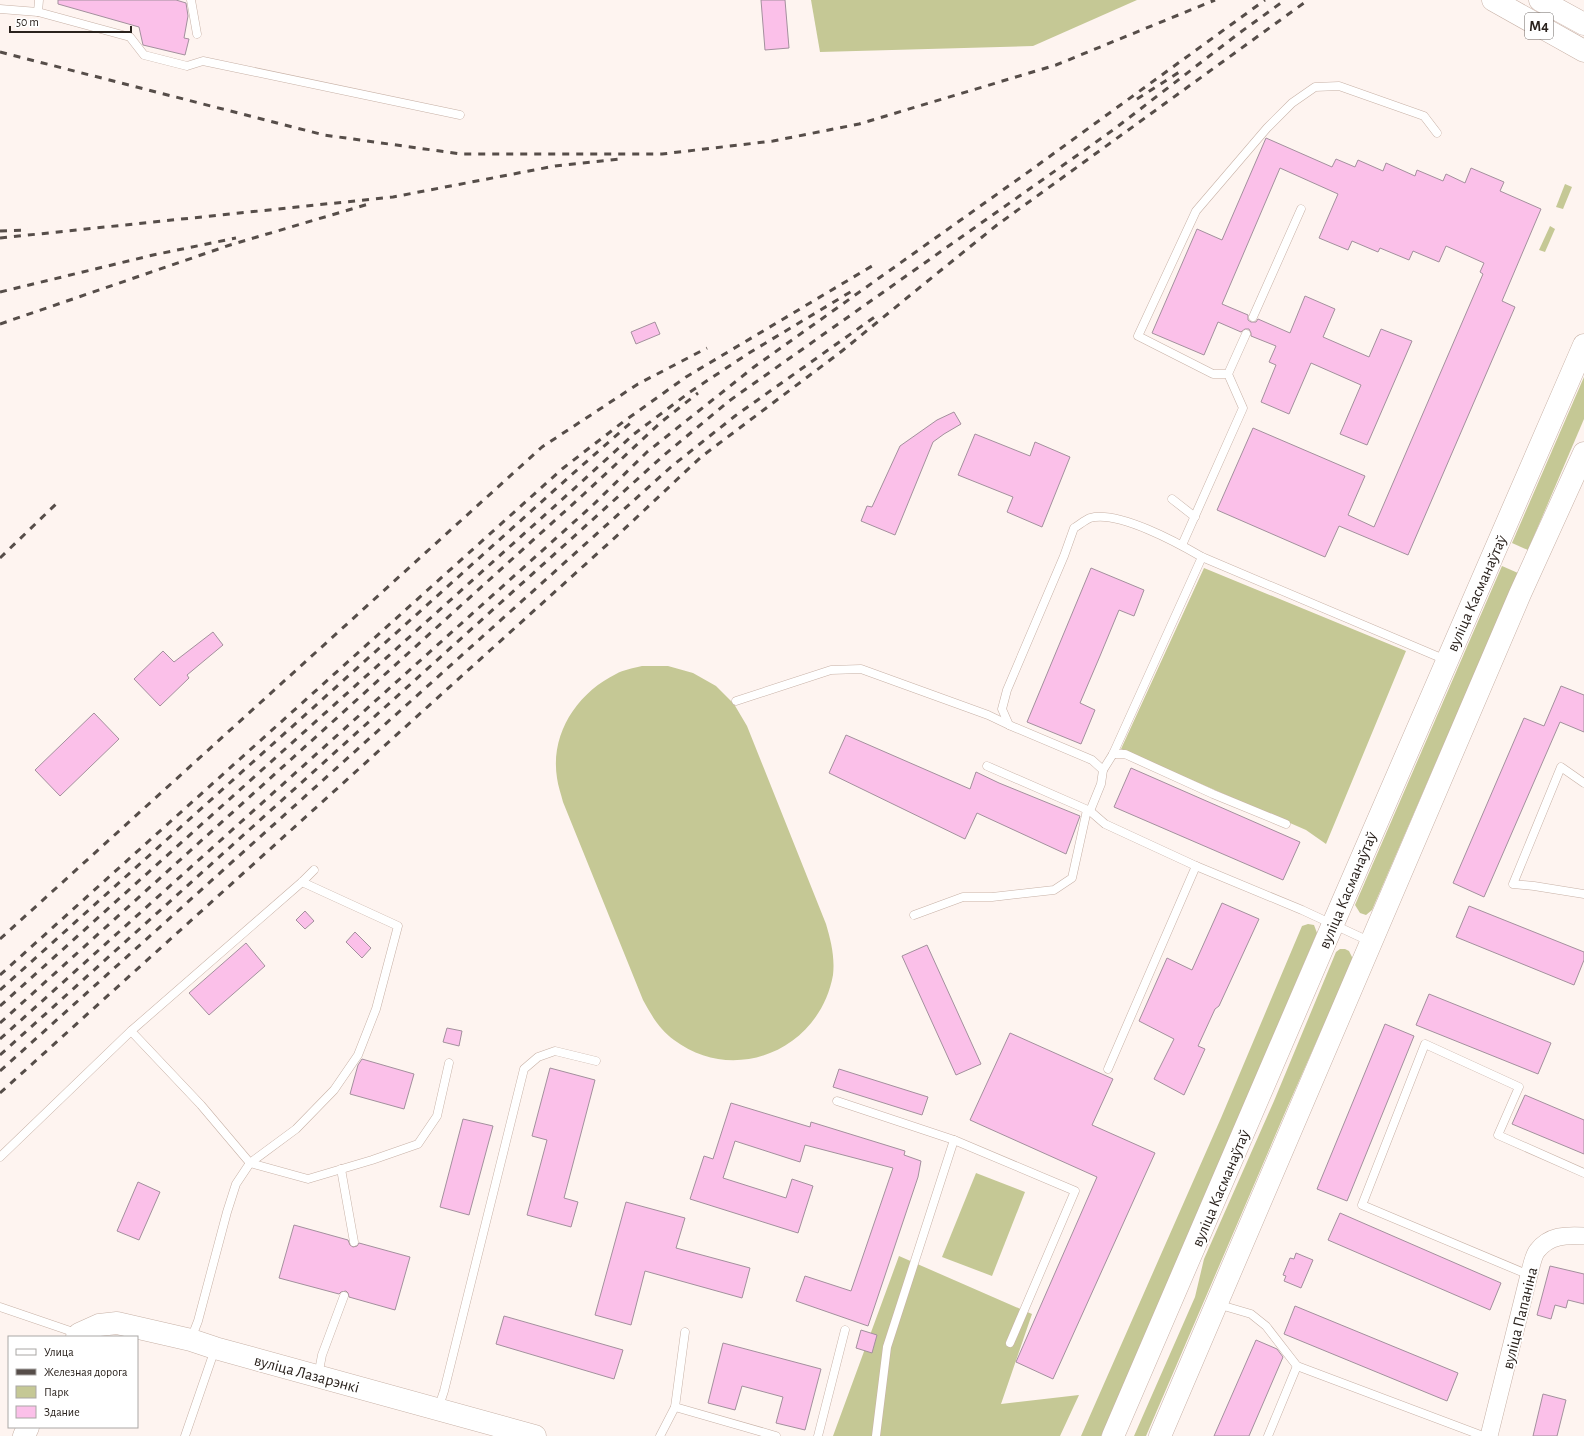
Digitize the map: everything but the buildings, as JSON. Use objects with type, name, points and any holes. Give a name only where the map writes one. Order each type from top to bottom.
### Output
[{"type":"main road","name":"М4","points":[[1494,0],[1584,51]]},
{"type":"main road","name":"М4","points":[[1540,0],[1584,24]]},
{"type":"main road","name":"вуліца Касманаўтаў","points":[[1113,1436],[1446,660],[1584,345]]},
{"type":"main road","points":[[1160,1436],[1520,594],[1584,454]]},
{"type":"main road","name":"вуліца Лазарэнкі","points":[[78,1336],[99,1325],[117,1323],[191,1340],[215,1348],[535,1436]]},
{"type":"street","name":"вуліца Папаніна","points":[[1489,1436],[1528,1275],[1536,1251],[1549,1240],[1566,1235],[1584,1236]]},
{"type":"lane","points":[[38,12],[39,0]]},
{"type":"lane","points":[[191,0],[197,34]]},
{"type":"lane","points":[[0,9],[38,12],[130,37],[144,55],[187,66],[203,61],[460,115]]},
{"type":"lane","points":[[1228,374],[1213,374],[1138,336],[1196,211],[1267,128],[1292,102],[1315,88],[1339,86],[1424,116],[1437,133]]},
{"type":"lane","points":[[1253,317],[1301,209]]},
{"type":"lane","points":[[1182,545],[1243,408],[1228,374],[1246,334]]},
{"type":"lane","points":[[1172,499],[1195,517]]},
{"type":"lane","points":[[1009,725],[1002,709],[1007,690],[1064,556],[1074,528],[1090,518],[1111,518],[1145,528],[1182,545],[1202,557],[1446,660]]},
{"type":"lane","points":[[914,915],[964,897],[992,897],[1054,890],[1072,878],[1088,811],[1101,784],[1103,770],[1113,754],[1202,557]]},
{"type":"lane","points":[[736,701],[831,670],[861,669],[988,715],[1092,760],[1103,770]]},
{"type":"lane","points":[[1113,754],[1125,754],[1213,794],[1286,824]]},
{"type":"lane","points":[[987,766],[1088,811],[1105,824],[1196,866],[1302,910],[1371,942]]},
{"type":"lane","points":[[1584,783],[1561,767],[1513,884],[1584,894]]},
{"type":"lane","points":[[1108,1069],[1196,866]]},
{"type":"lane","points":[[0,1157],[131,1031],[314,870]]},
{"type":"lane","points":[[191,1340],[198,1321],[236,1184],[250,1163],[296,1129],[334,1090],[358,1055],[376,1010],[398,926],[302,882]]},
{"type":"lane","points":[[131,1031],[201,1105],[250,1163],[308,1179],[418,1144],[437,1116],[449,1063]]},
{"type":"lane","points":[[1528,1275],[1362,1205],[1425,1044],[1519,1087],[1498,1134],[1584,1173]]},
{"type":"lane","points":[[438,1409],[444,1391],[524,1069],[538,1057],[555,1051],[596,1061]]},
{"type":"lane","points":[[837,1101],[954,1140],[1075,1191],[1010,1343]]},
{"type":"lane","points":[[876,1436],[887,1346],[954,1140]]},
{"type":"lane","points":[[341,1169],[354,1242]]},
{"type":"lane","points":[[318,1376],[322,1355],[344,1296]]},
{"type":"lane","points":[[1216,1304],[1251,1314],[1266,1326],[1297,1366],[1482,1436]]},
{"type":"lane","points":[[0,1307],[78,1336]]},
{"type":"lane","points":[[818,1436],[845,1330]]},
{"type":"lane","points":[[660,1436],[675,1407],[685,1332]]},
{"type":"lane","points":[[185,1436],[215,1348]]},
{"type":"lane","points":[[1268,1436],[1297,1366]]},
{"type":"lane","points":[[675,1407],[776,1436]]},
{"type":"green space","points":[[811,0],[1137,0],[1033,46],[820,52]]},
{"type":"green space","points":[[1565,184],[1572,187],[1563,209],[1556,207]]},
{"type":"green space","points":[[1550,226],[1555,229],[1545,252],[1539,250]]},
{"type":"green space","points":[[1584,377],[1584,419],[1528,550],[1512,543]]},
{"type":"green space","points":[[1502,566],[1518,573],[1372,910],[1366,915],[1360,913],[1355,905]]},
{"type":"green space","points":[[1204,568],[1406,651],[1326,844],[1306,830],[1121,749]]},
{"type":"green space","points":[[642,666],[668,666],[693,673],[716,686],[734,704],[747,726],[826,924],[832,949],[833,975],[825,1001],[811,1023],[793,1040],[772,1052],[748,1059],[723,1060],[698,1053],[674,1040],[660,1027],[643,1000],[563,802],[557,781],[556,762],[562,731],[569,717],[589,692],[602,682],[622,671]]},
{"type":"green space","points":[[1308,924],[1314,925],[1317,933],[1122,1390],[1101,1436],[1081,1436],[1221,1118],[1302,926]]},
{"type":"green space","points":[[1340,949],[1349,951],[1353,959],[1287,1108],[1146,1436],[1134,1436],[1195,1297],[1204,1259],[1274,1101],[1336,952]]},
{"type":"green space","points":[[976,1173],[1025,1192],[992,1276],[942,1257]]},
{"type":"green space","points":[[899,1256],[1032,1314],[1001,1404],[1079,1395],[1060,1436],[833,1436]]},
{"type":"railway","points":[[0,52],[324,135],[461,154],[662,154],[773,141],[859,124],[1056,65],[1215,0]]},
{"type":"railway","points":[[0,1039],[594,504],[647,452],[754,367],[1031,170],[1265,0]]},
{"type":"railway","points":[[0,1055],[663,456],[729,401],[1113,130],[1238,34],[1285,0]]},
{"type":"railway","points":[[0,1093],[620,533],[701,457],[842,351],[997,225],[1308,0]]},
{"type":"railway","points":[[1137,99],[1184,69]]},
{"type":"railway","points":[[0,238],[393,197],[555,166],[620,159]]},
{"type":"railway","points":[[0,324],[230,245],[372,203]]},
{"type":"railway","points":[[0,231],[28,230]]},
{"type":"railway","points":[[0,292],[153,255],[236,238]]},
{"type":"railway","points":[[0,975],[562,469],[623,422],[686,377],[877,263]]},
{"type":"railway","points":[[0,1006],[634,434],[690,392],[749,353],[852,291]]},
{"type":"railway","points":[[0,1071],[672,466],[735,416],[876,316]]},
{"type":"railway","points":[[0,939],[542,447],[638,384],[707,348]]},
{"type":"railway","points":[[0,1023],[584,494],[660,423],[698,393]]},
{"type":"railway","points":[[0,990],[635,419]]},
{"type":"railway","points":[[0,558],[56,504]]}]
